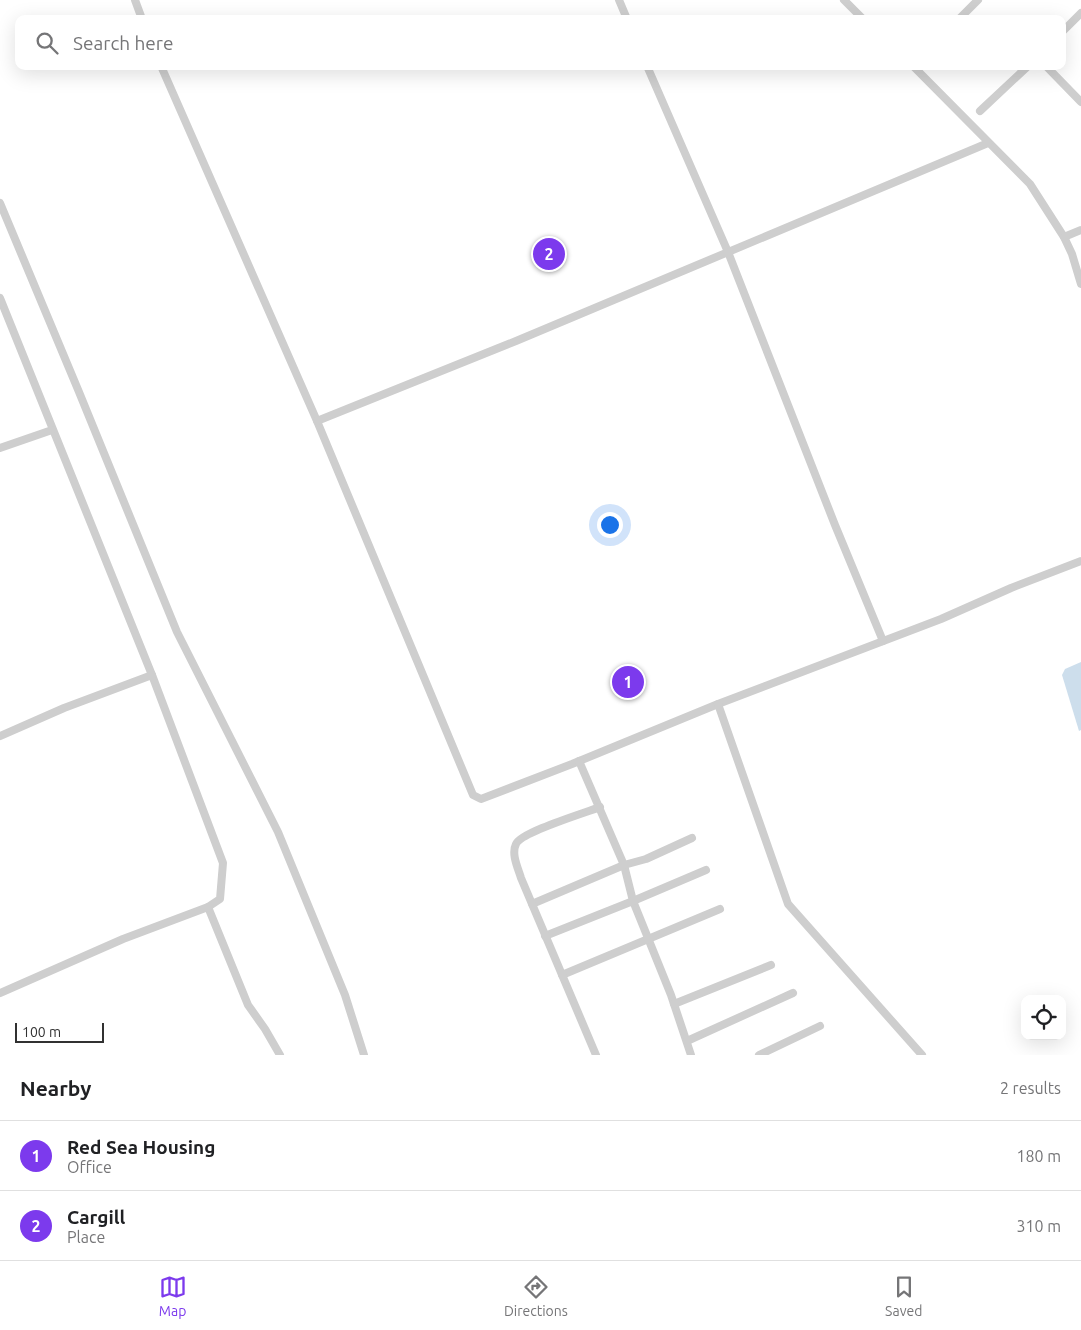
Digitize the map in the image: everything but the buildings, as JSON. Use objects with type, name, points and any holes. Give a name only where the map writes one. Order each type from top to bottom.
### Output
[{"type":"street","points":[[135,0],[141,15]]},
{"type":"street","points":[[619,0],[625,15]]},
{"type":"street","points":[[844,0],[859,15]]},
{"type":"street","points":[[963,15],[978,0]]},
{"type":"street","points":[[1066,28],[1081,13]]},
{"type":"street","points":[[163,70],[317,421],[473,795],[481,799],[1081,561]]},
{"type":"street","points":[[650,70],[728,252],[835,525],[883,641]]},
{"type":"street","points":[[916,70],[1030,184],[1064,237],[1072,254],[1081,284]]},
{"type":"street","points":[[980,111],[1024,70]]},
{"type":"street","points":[[1050,70],[1081,102]]},
{"type":"street","points":[[317,421],[516,341],[988,143]]},
{"type":"street","points":[[0,204],[79,392],[176,632],[282,841],[345,995],[364,1055]]},
{"type":"street","points":[[1064,237],[1081,230]]},
{"type":"street","points":[[0,298],[152,675],[223,863],[220,900],[0,993]]},
{"type":"street","points":[[0,448],[52,430]]},
{"type":"street","points":[[0,736],[64,708],[152,675]]},
{"type":"street","points":[[718,704],[788,904],[922,1055]]},
{"type":"street","points":[[579,761],[624,865],[633,901],[674,1004],[691,1055]]},
{"type":"street","points":[[596,1055],[532,904],[515,859],[514,846],[519,838],[600,807]]},
{"type":"street","points":[[532,904],[692,838]]},
{"type":"street","points":[[545,936],[706,870]]},
{"type":"street","points":[[208,906],[248,1005],[280,1055]]},
{"type":"street","points":[[562,975],[720,909]]},
{"type":"street","points":[[674,1004],[771,965]]},
{"type":"street","points":[[687,1041],[793,993]]},
{"type":"street","points":[[760,1055],[820,1026]]},
{"type":"water","points":[[1081,662],[1081,730],[1079,731],[1062,675],[1065,669]]},
{"type":"place","name":"Cargill","points":[[549,254]]},
{"type":"place","name":"Red Sea Housing","points":[[628,682]]}]
